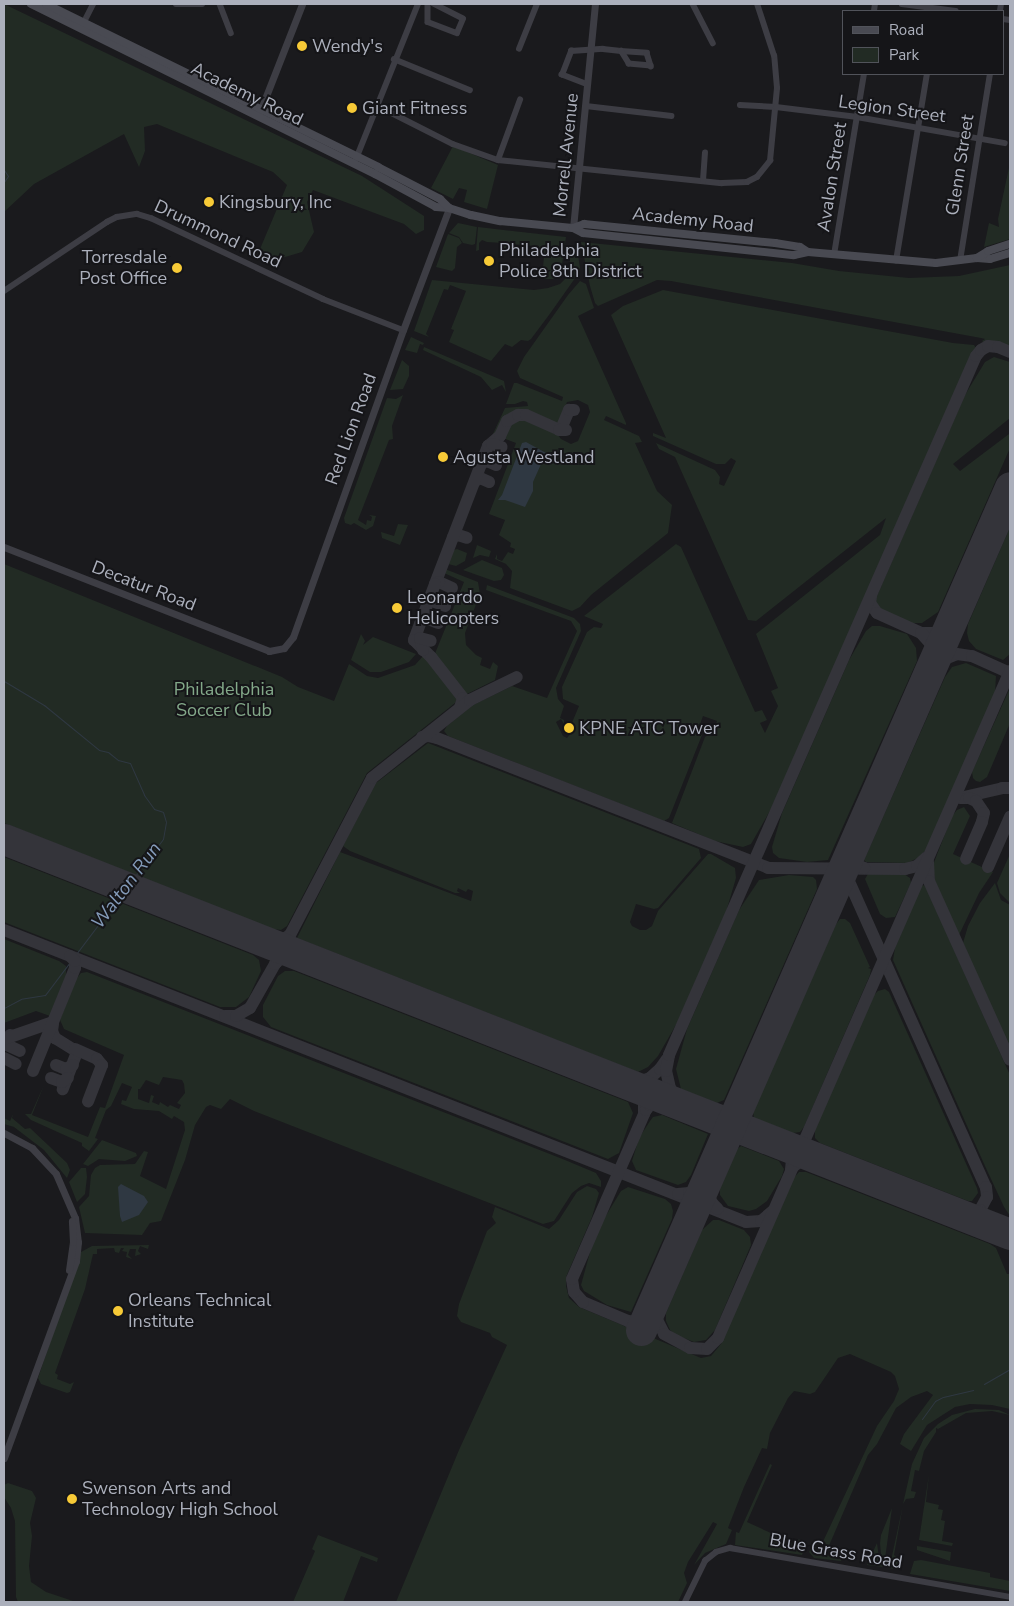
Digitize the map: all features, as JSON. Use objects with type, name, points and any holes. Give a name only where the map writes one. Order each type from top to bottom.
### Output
[{"type":"main road","name":"Academy Road","points":[[31,4],[82,26],[355,160],[436,207],[449,208],[471,216],[500,221],[573,228],[583,233],[794,255],[808,252],[936,263],[976,258],[990,260],[1010,253]]},
{"type":"main road","name":"Academy Road","points":[[46,4],[82,26]]},
{"type":"main road","name":"Academy Road","points":[[976,258],[988,251],[1010,244]]},
{"type":"street","points":[[82,26],[93,4]]},
{"type":"street","points":[[176,4],[202,4]]},
{"type":"street","points":[[220,4],[230,33]]},
{"type":"street","points":[[259,113],[302,4]]},
{"type":"street","points":[[355,160],[394,59],[418,4]]},
{"type":"street","points":[[428,4],[428,22],[458,34],[463,19],[434,4]]},
{"type":"street","points":[[519,49],[537,4]]},
{"type":"street","name":"Morrell Avenue","points":[[573,228],[592,50],[595,4]]},
{"type":"street","points":[[693,4],[713,43]]},
{"type":"street","points":[[376,105],[453,144],[498,160],[736,184],[758,177],[770,160],[777,88],[774,56],[757,4]]},
{"type":"street","points":[[902,4],[950,10]]},
{"type":"street","points":[[592,50],[621,51],[647,53],[651,66],[629,64],[621,51]]},
{"type":"street","name":"Morrell Avenue","points":[[588,85],[562,75],[571,51],[592,50]]},
{"type":"street","points":[[394,59],[470,90]]},
{"type":"street","name":"Avalon Street","points":[[834,255],[864,75]]},
{"type":"street","points":[[896,261],[926,75]]},
{"type":"street","name":"Glenn Street","points":[[960,261],[990,75]]},
{"type":"street","points":[[498,160],[520,100]]},
{"type":"street","name":"Legion Street","points":[[740,105],[776,107],[857,117],[1005,143]]},
{"type":"street","points":[[586,106],[671,116]]},
{"type":"street","points":[[703,181],[705,153]]},
{"type":"street","name":"Red Lion Road","points":[[272,652],[284,648],[293,637],[403,330],[449,208]]},
{"type":"street","name":"Drummond Road","points":[[4,291],[107,222],[117,217],[137,214],[151,218],[323,299],[403,330]]},
{"type":"street","name":"Decatur Road","points":[[4,547],[272,652]]},
{"type":"street","points":[[4,1133],[32,1148],[56,1174],[75,1218],[78,1242],[76,1261],[4,1458]]},
{"type":"street","points":[[66,1285],[73,1248],[73,1230],[67,1196]]},
{"type":"street","name":"Blue Grass Road","points":[[685,1602],[705,1562],[716,1552],[730,1548],[1010,1597]]},
{"type":"green space","points":[[4,4],[362,176],[424,216],[424,230],[416,234],[404,224],[313,190],[307,202],[314,232],[302,252],[268,262],[260,249],[287,185],[273,172],[157,124],[144,127],[145,151],[139,167],[124,134],[34,184],[4,212]]},
{"type":"green space","points":[[453,146],[498,165],[487,209],[464,202],[467,190],[459,188],[453,199],[431,188]]},
{"type":"green space","points":[[1010,163],[1010,239],[984,247],[989,223],[999,227],[998,219]]},
{"type":"green space","points":[[458,223],[477,227],[475,244],[463,243],[459,237],[449,233]]},
{"type":"green space","points":[[478,227],[566,237],[561,272],[553,279],[542,279],[544,256],[537,251],[537,246],[511,244],[505,248],[503,243],[482,240],[479,243],[479,250],[476,251]]},
{"type":"green space","points":[[448,234],[459,238],[462,243],[457,247],[455,268],[452,271],[436,267]]},
{"type":"green space","points":[[581,242],[792,263],[839,271],[909,278],[959,276],[1010,265],[1010,347],[993,341],[984,343],[982,341],[985,339],[981,338],[671,281],[657,280],[598,306],[595,303],[590,286]]},
{"type":"green space","points":[[577,248],[580,268],[578,274],[531,339],[528,341],[521,340],[512,347],[505,344],[491,361],[449,342],[454,330],[451,329],[466,291],[450,285],[448,290],[444,289],[426,334],[429,337],[414,331],[432,280],[534,290],[548,288],[560,284],[565,279],[569,273],[570,256]]},
{"type":"green space","points":[[580,281],[586,284],[594,308],[578,316],[626,425],[606,416],[604,420],[639,436],[642,442],[635,443],[657,491],[672,505],[668,533],[591,595],[580,607],[572,611],[510,588],[512,571],[506,564],[495,559],[497,554],[497,559],[502,561],[508,552],[513,554],[515,549],[510,547],[511,543],[499,535],[505,520],[489,514],[516,443],[503,438],[509,423],[519,417],[526,418],[555,431],[561,439],[571,444],[578,441],[590,412],[588,405],[578,400],[567,402],[557,426],[527,413],[517,412],[506,418],[497,436],[493,434],[505,408],[528,406],[527,402],[523,401],[515,404],[506,404],[514,383],[562,401],[563,397],[520,378],[517,371],[524,357]]},
{"type":"green space","points":[[663,290],[953,343],[974,345],[976,348],[771,809],[751,844],[743,847],[715,841],[672,823],[705,737],[708,735],[712,736],[717,721],[703,716],[698,730],[702,735],[669,818],[664,821],[448,736],[444,731],[447,726],[473,705],[512,686],[547,698],[577,631],[571,621],[486,590],[487,585],[574,618],[580,624],[581,631],[556,688],[558,699],[564,706],[560,718],[564,720],[564,724],[561,719],[556,722],[563,736],[567,738],[571,733],[571,725],[579,706],[563,699],[562,687],[587,632],[594,627],[601,628],[603,624],[584,616],[676,544],[681,547],[755,712],[762,710],[767,720],[760,723],[765,733],[778,706],[771,691],[778,688],[756,634],[880,535],[886,518],[756,621],[748,620],[675,457],[659,449],[656,443],[715,470],[720,477],[719,484],[724,486],[736,461],[731,458],[725,464],[716,464],[653,436],[653,433],[666,438],[611,315],[623,306]]},
{"type":"green space","points":[[411,337],[424,343],[423,345],[420,344],[417,353],[405,350]]},
{"type":"green space","points":[[424,347],[504,381],[506,392],[502,385],[492,390],[481,377],[423,350]]},
{"type":"green space","points":[[994,357],[1010,362],[1010,418],[953,464],[960,471],[1009,434],[1010,448],[938,612],[922,623],[909,623],[880,609],[876,605],[876,598],[965,395],[985,362]]},
{"type":"green space","points":[[402,360],[409,366],[409,376],[403,389],[390,390]]},
{"type":"green space","points":[[403,395],[392,426],[393,439],[389,440],[358,520],[366,525],[367,520],[371,521],[372,517],[369,515],[376,516],[373,526],[366,530],[354,523],[351,525],[345,523],[344,518],[387,398],[396,399]]},
{"type":"green space","points":[[398,524],[408,525],[400,545],[382,538],[381,532],[394,536]]},
{"type":"green space","points":[[1010,527],[1010,654],[1003,660],[976,649],[969,641],[967,633],[968,624]]},
{"type":"green space","points":[[477,545],[491,551],[489,557],[480,555],[473,558]]},
{"type":"green space","points":[[457,549],[467,553],[465,561],[456,566],[448,564],[451,551]]},
{"type":"green space","points":[[482,560],[502,568],[504,575],[501,580],[494,581],[463,570]]},
{"type":"green space","name":"Philadelphia Soccer Club","points":[[4,564],[282,677],[298,687],[334,701],[349,664],[367,676],[378,678],[415,665],[423,656],[457,699],[455,703],[367,773],[287,926],[281,930],[273,929],[4,823]]},
{"type":"green space","points":[[445,569],[478,582],[480,594],[465,633],[466,645],[482,658],[480,665],[490,669],[493,662],[498,666],[495,680],[465,695],[434,656],[464,582],[444,573]]},
{"type":"green space","points":[[872,626],[880,626],[907,634],[916,648],[917,661],[828,860],[807,862],[779,858],[773,853],[772,847],[782,813],[849,660],[866,631]]},
{"type":"green space","points":[[361,634],[365,641],[363,645],[373,637],[416,654],[409,662],[381,672],[370,672],[351,660]]},
{"type":"green space","points":[[966,663],[996,676],[995,693],[926,850],[918,858],[907,863],[866,862],[864,860],[945,677],[952,667]]},
{"type":"green space","points":[[1010,688],[1010,723],[987,777],[980,782],[976,781],[973,778],[972,772]]},
{"type":"green space","points":[[428,743],[699,849],[701,858],[658,908],[654,909],[636,904],[630,922],[632,926],[640,930],[646,930],[652,926],[658,911],[708,854],[735,868],[736,878],[726,912],[677,1023],[658,1056],[648,1067],[638,1072],[297,938],[340,852],[471,901],[473,891],[468,889],[466,892],[458,888],[457,891],[460,893],[455,893],[350,851],[343,846],[376,783]]},
{"type":"green space","points":[[964,807],[970,816],[953,854],[993,872],[979,893],[959,935],[935,881],[933,865],[952,816],[957,810]]},
{"type":"green space","points":[[1010,854],[1010,903],[1000,893],[997,883]]},
{"type":"green space","points":[[4,857],[253,955],[259,960],[261,971],[249,997],[236,1007],[220,1007],[4,922]]},
{"type":"green space","points":[[868,874],[904,874],[910,878],[911,883],[895,917],[886,918],[880,914],[865,879]]},
{"type":"green space","points":[[789,875],[813,877],[816,880],[817,889],[724,1100],[717,1103],[681,1089],[676,1069],[687,1029],[739,910],[759,880]]},
{"type":"green space","points":[[995,883],[1001,900],[1010,905],[1010,1049],[963,943],[968,926],[980,903]]},
{"type":"green space","points":[[925,885],[1010,1075],[1010,1216],[985,1166],[893,960],[895,948],[921,886]]},
{"type":"green space","points":[[840,919],[845,919],[850,923],[870,967],[868,968],[871,969],[870,975],[804,1127],[800,1132],[793,1133],[754,1118],[753,1112],[836,924]]},
{"type":"green space","points":[[4,939],[59,961],[66,966],[66,977],[50,1016],[36,1011],[4,1023]]},
{"type":"green space","points":[[285,971],[294,971],[628,1102],[633,1113],[619,1153],[608,1159],[271,1027],[263,1017],[263,1005],[278,976]]},
{"type":"green space","points":[[87,972],[565,1160],[596,1173],[601,1181],[601,1187],[589,1183],[581,1186],[572,1193],[554,1221],[543,1224],[254,1111],[230,1099],[221,1109],[210,1105],[206,1107],[195,1125],[185,1160],[161,1221],[150,1223],[142,1235],[85,1233],[79,1207],[89,1196],[91,1175],[95,1168],[100,1165],[135,1164],[144,1151],[148,1152],[140,1176],[166,1189],[185,1130],[184,1122],[174,1116],[172,1119],[159,1111],[134,1109],[121,1104],[122,1100],[126,1101],[132,1087],[122,1083],[111,1106],[106,1110],[95,1138],[98,1139],[89,1151],[82,1146],[82,1143],[31,1120],[25,1114],[31,1114],[44,1085],[32,1115],[88,1137],[100,1107],[105,1108],[124,1055],[64,1029],[60,1020],[76,979],[81,973]],"holes":[[[163,1077],[182,1080],[185,1093],[177,1103],[181,1105],[179,1109],[170,1105],[168,1107],[160,1102],[159,1105],[152,1102],[154,1096],[151,1095],[149,1103],[138,1099],[138,1089],[146,1080],[159,1085]]]},
{"type":"green space","points":[[885,989],[889,992],[977,1188],[978,1193],[972,1201],[820,1143],[815,1138],[815,1129],[874,995],[878,991]]},
{"type":"green space","points":[[13,1114],[12,1118],[25,1129],[30,1128],[67,1163],[70,1170],[67,1178],[44,1150],[14,1127],[4,1124],[4,1118],[10,1121]]},
{"type":"green space","points":[[662,1115],[708,1134],[691,1175],[686,1182],[678,1185],[636,1170],[632,1161],[639,1138],[650,1121],[653,1117]]},
{"type":"green space","points":[[102,1140],[136,1153],[137,1156],[125,1161],[99,1159],[88,1166],[83,1164]]},
{"type":"green space","points":[[741,1146],[779,1161],[784,1169],[782,1176],[767,1201],[756,1209],[749,1211],[728,1206],[720,1195],[720,1188],[737,1149]]},
{"type":"green space","points":[[81,1168],[86,1168],[85,1194],[77,1202],[69,1182]]},
{"type":"green space","points":[[799,1172],[806,1172],[996,1248],[1007,1274],[1010,1274],[1010,1409],[992,1405],[970,1404],[955,1407],[927,1425],[911,1451],[900,1444],[904,1434],[933,1395],[927,1391],[911,1397],[896,1408],[877,1444],[868,1455],[825,1555],[842,1558],[841,1561],[814,1558],[809,1552],[812,1546],[820,1548],[877,1426],[894,1401],[899,1389],[895,1376],[891,1372],[850,1354],[838,1358],[815,1392],[810,1394],[794,1391],[788,1398],[770,1433],[767,1449],[762,1448],[744,1487],[728,1528],[732,1530],[726,1544],[705,1553],[694,1565],[717,1524],[713,1522],[688,1562],[684,1573],[687,1583],[678,1602],[396,1602],[459,1450],[507,1345],[492,1337],[490,1333],[461,1322],[457,1316],[459,1304],[487,1231],[496,1223],[492,1217],[495,1207],[549,1229],[559,1220],[577,1192],[587,1186],[596,1189],[599,1193],[592,1217],[566,1277],[569,1298],[579,1307],[701,1358],[711,1356],[721,1344],[792,1180]]},
{"type":"green space","points":[[628,1187],[665,1199],[671,1204],[673,1211],[672,1219],[631,1312],[607,1305],[584,1291],[581,1285],[592,1245],[602,1222],[621,1191]]},
{"type":"green space","points":[[713,1220],[719,1220],[744,1230],[750,1237],[751,1245],[715,1330],[706,1340],[694,1342],[676,1335],[670,1330],[666,1321],[666,1313],[702,1230]]},
{"type":"green space","points":[[149,1245],[148,1249],[140,1246],[138,1251],[141,1254],[135,1256],[136,1249],[130,1249],[128,1255],[132,1259],[126,1257],[127,1252],[122,1251],[124,1248],[121,1248],[119,1253],[115,1252],[114,1248],[97,1249],[97,1254],[93,1254],[85,1289],[55,1373],[58,1375],[57,1379],[70,1384],[74,1382],[70,1392],[67,1393],[41,1384],[38,1378],[81,1252],[92,1246]]},
{"type":"green space","points":[[975,1409],[999,1410],[1010,1415],[992,1411],[966,1413],[938,1429],[936,1428],[936,1432],[924,1451],[919,1471],[915,1470],[911,1491],[916,1492],[914,1498],[906,1499],[903,1504],[912,1464],[924,1438],[938,1424],[952,1415]]},
{"type":"green space","points":[[770,1464],[772,1465],[747,1522],[795,1544],[798,1539],[807,1543],[802,1555],[735,1545],[736,1532],[739,1533]]},
{"type":"green space","points":[[929,1474],[926,1502],[939,1505],[938,1509],[943,1510],[941,1520],[945,1521],[942,1541],[953,1543],[952,1546],[919,1540]]},
{"type":"green space","points":[[8,1483],[32,1491],[36,1498],[30,1523],[32,1536],[29,1566],[31,1582],[46,1592],[76,1602],[18,1602],[16,1597],[15,1521],[11,1508],[4,1497],[4,1485]]},
{"type":"green space","points":[[903,1505],[894,1555],[902,1561],[901,1570],[887,1568],[881,1554],[880,1543],[881,1535],[892,1508],[885,1559],[890,1565]]},
{"type":"green space","points":[[318,1535],[378,1558],[377,1562],[361,1556],[343,1602],[293,1602],[315,1551],[312,1549]]},
{"type":"green space","points":[[877,1543],[879,1558],[883,1567],[867,1565]]},
{"type":"green space","points":[[917,1546],[951,1552],[950,1561],[917,1550]]},
{"type":"green space","points":[[921,1560],[990,1573],[990,1577],[1010,1581],[1010,1591],[910,1574],[914,1561]]},
{"type":"shaded area","points":[[526,442],[546,453],[533,482],[533,491],[525,507],[505,500],[498,500],[502,495],[522,443]]},
{"type":"shaded area","points":[[121,1184],[144,1196],[148,1202],[139,1215],[122,1222],[118,1187]]},
{"type":"waterway","name":"Walton Run","points":[[4,170],[8,176],[4,182]]},
{"type":"waterway","name":"Walton Run","points":[[4,681],[44,705],[99,750],[108,752],[118,760],[130,763],[144,795],[154,809],[163,812],[166,822],[163,839],[45,995],[21,999],[4,1008]]},
{"type":"waterway","points":[[984,1384],[1010,1369]]},
{"type":"waterway","points":[[922,1419],[935,1401],[943,1397],[973,1390]]},
{"type":"taxiway","points":[[687,1107],[679,1102],[670,1088],[666,1071],[669,1055],[976,356],[988,346],[998,347],[1010,352]]},
{"type":"taxiway","points":[[561,429],[569,410],[574,410]]},
{"type":"taxiway","points":[[488,446],[500,436],[507,421],[518,415],[526,415],[559,430],[566,430]]},
{"type":"taxiway","points":[[435,584],[488,446],[492,444],[502,447]]},
{"type":"taxiway","points":[[482,463],[487,461],[496,465]]},
{"type":"taxiway","points":[[475,481],[480,478],[489,482]]},
{"type":"taxiway","points":[[453,537],[458,535],[467,538]]},
{"type":"taxiway","points":[[452,588],[439,582],[435,584],[414,640],[431,657],[463,698],[460,707]]},
{"type":"taxiway","points":[[871,596],[870,603],[877,613],[921,633],[937,633],[943,630],[952,620]]},
{"type":"taxiway","points":[[428,602],[432,601],[445,606]]},
{"type":"taxiway","points":[[421,620],[425,618],[438,623]]},
{"type":"taxiway","points":[[921,633],[931,644],[934,662]]},
{"type":"taxiway","points":[[423,650],[420,638],[431,641]]},
{"type":"taxiway","points":[[926,680],[940,661],[957,654],[972,656],[1010,673]]},
{"type":"taxiway","points":[[651,1308],[664,1334],[690,1348],[707,1349],[718,1338],[1010,671]]},
{"type":"taxiway","points":[[267,942],[281,941],[290,935],[372,778],[470,700],[517,677]]},
{"type":"taxiway","points":[[422,737],[437,738],[768,868],[905,869],[917,866],[927,857]]},
{"type":"taxiway","points":[[964,797],[1002,788],[1010,788]]},
{"type":"taxiway","points":[[960,798],[969,798],[976,801],[984,813],[966,859]]},
{"type":"taxiway","points":[[988,867],[1010,817]]},
{"type":"taxiway","points":[[855,842],[854,859],[857,865],[864,868]]},
{"type":"taxiway","points":[[928,862],[929,881],[1010,1060]]},
{"type":"taxiway","points":[[843,868],[986,1187],[987,1197],[980,1210],[967,1215],[953,1212]]},
{"type":"taxiway","points":[[831,896],[840,883],[852,872]]},
{"type":"taxiway","points":[[4,930],[746,1222],[761,1221],[773,1211]]},
{"type":"taxiway","points":[[33,1071],[75,968],[75,961],[70,956]]},
{"type":"taxiway","points":[[225,1016],[236,1016],[250,1008],[275,964],[281,958],[289,956],[306,958]]},
{"type":"taxiway","points":[[4,1039],[53,1022]]},
{"type":"taxiway","points":[[53,1024],[52,1031],[55,1038],[77,1052],[63,1089]]},
{"type":"taxiway","points":[[10,1035],[7,1045],[20,1051]]},
{"type":"taxiway","points":[[75,1049],[97,1059],[102,1065],[88,1101]]},
{"type":"taxiway","points":[[4,1058],[16,1064]]},
{"type":"taxiway","points":[[621,1082],[638,1082],[650,1078],[667,1059]]},
{"type":"taxiway","points":[[56,1065],[66,1069],[73,1065]]},
{"type":"taxiway","points":[[51,1078],[62,1082],[68,1078]]},
{"type":"taxiway","points":[[625,1083],[640,1093],[644,1100],[644,1114]]},
{"type":"taxiway","points":[[644,1323],[628,1321],[583,1302],[574,1292],[572,1279],[646,1110],[650,1105],[658,1101],[677,1103]]},
{"type":"taxiway","points":[[765,1139],[787,1151],[792,1160],[791,1170]]},
{"type":"taxiway","points":[[793,1167],[807,1159],[823,1161]]},
{"type":"taxiway","points":[[678,1194],[689,1193],[698,1189],[710,1171],[707,1193],[712,1203],[718,1209]]},
{"type":"runway","points":[[641,1330],[1010,487]]},
{"type":"runway","points":[[4,839],[1010,1234]]},
{"type":"place","name":"Wendy's","points":[[302,46]]},
{"type":"place","name":"Giant Fitness","points":[[352,108]]},
{"type":"place","name":"Kingsbury, Inc","points":[[209,202]]},
{"type":"place","name":"Philadelphia Police 8th District","points":[[489,261]]},
{"type":"place","name":"Torresdale Post Office","points":[[177,268]]},
{"type":"place","name":"Agusta Westland","points":[[443,457]]},
{"type":"place","name":"Leonardo Helicopters","points":[[397,608]]},
{"type":"place","name":"KPNE ATC Tower","points":[[569,728]]},
{"type":"place","name":"Orleans Technical Institute","points":[[118,1311]]},
{"type":"place","name":"Swenson Arts and Technology High School","points":[[72,1499]]}]
